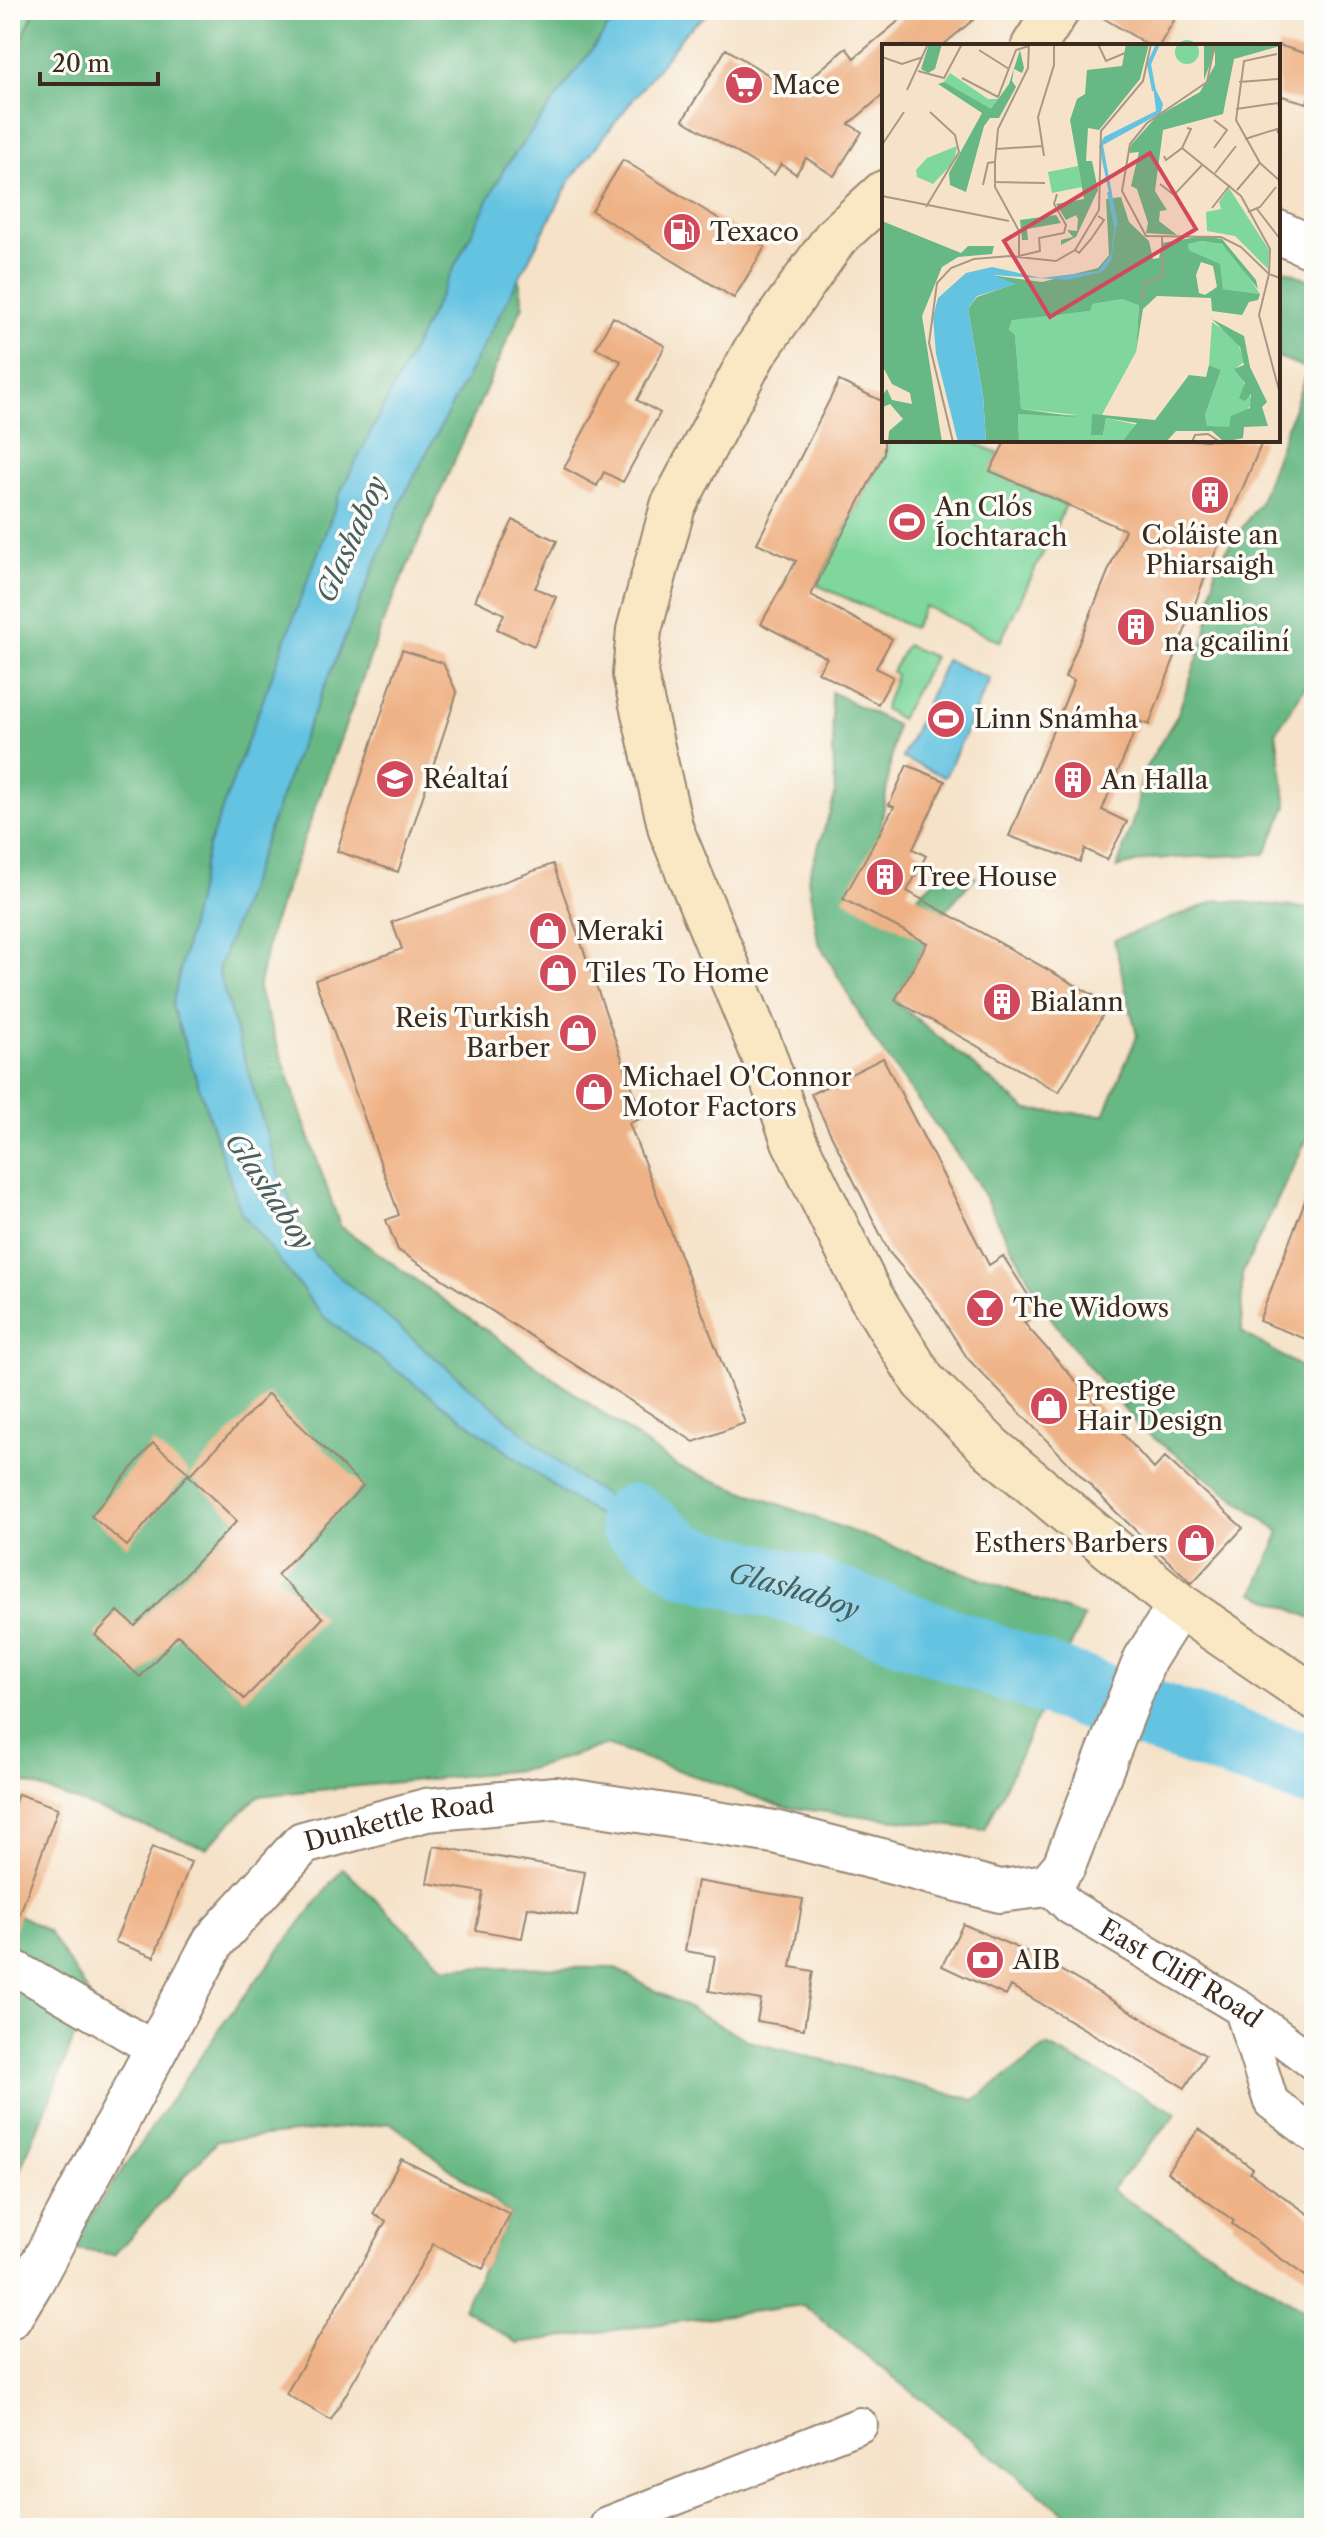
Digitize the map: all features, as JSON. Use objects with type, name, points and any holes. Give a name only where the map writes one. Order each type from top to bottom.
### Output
[{"type":"main road","points":[[1035,44],[1057,10]]},
{"type":"main road","points":[[882,195],[836,237],[754,353],[673,506],[639,630],[635,674],[671,830],[763,1053],[794,1141],[870,1295],[923,1381],[992,1449],[1179,1605],[1314,1697]]},
{"type":"street","points":[[1280,233],[1314,248]]},
{"type":"street","points":[[1056,1876],[1145,1659],[1179,1605]]},
{"type":"street","name":"Dunkettle Road","points":[[10,2318],[214,1941],[303,1843],[426,1810],[555,1798],[774,1832],[1000,1891],[1056,1876]]},
{"type":"street","name":"East Cliff Road","points":[[1056,1876],[1070,1907],[1242,2010],[1314,2063]]},
{"type":"street","points":[[10,1965],[156,2050]]},
{"type":"street","points":[[1242,2010],[1271,2102],[1314,2135]]},
{"type":"street","points":[[609,2528],[608,2524],[860,2425]]},
{"type":"green space","points":[[10,10],[35,10],[10,66]]},
{"type":"green space","points":[[35,10],[621,10],[504,169],[523,305],[385,617],[271,929],[258,989],[340,1226],[678,1467],[1084,1617],[985,1830],[783,1807],[606,1745],[530,1769],[258,1796],[206,1848],[10,1777],[10,66]]},
{"type":"green space","points":[[1280,268],[1314,282],[1314,673],[1276,732],[1287,806],[1265,854],[1150,859],[1117,868],[1136,811],[1143,772],[1177,716],[1206,634],[1216,565],[1259,504],[1308,369],[1280,358]]},
{"type":"green space","points":[[890,442],[973,442],[999,454],[991,471],[1066,505],[1000,642],[925,606],[913,628],[817,585]]},
{"type":"green space","points":[[906,645],[934,657],[900,719],[884,709],[896,675],[892,672]]},
{"type":"green space","points":[[831,692],[896,725],[880,833],[889,923],[936,879],[975,877],[944,912],[895,1001],[1027,1110],[1104,1115],[1137,1036],[1114,940],[1219,900],[1314,909],[1314,1124],[1242,1274],[1242,1332],[1314,1375],[1314,1619],[1254,1593],[1280,1532],[1139,1427],[1048,1314],[976,1181],[873,1038],[818,941],[808,878],[835,796]]},
{"type":"green space","points":[[343,1868],[444,1967],[614,1968],[749,2041],[974,2100],[1047,2046],[1177,2113],[1111,2190],[1314,2316],[1314,2528],[1083,2528],[803,2305],[517,2343],[463,2308],[510,2214],[391,2123],[217,2141],[114,2255],[69,2248],[225,2021]]},
{"type":"green space","points":[[10,1910],[48,1931],[90,1995],[10,2193]]},
{"type":"water","points":[[621,10],[711,10],[685,33],[571,179],[402,500],[298,750],[218,970],[279,1175],[315,1256],[575,1476],[720,1569],[1059,1684],[1314,1756],[1314,1804],[903,1659],[712,1586],[567,1496],[324,1317],[241,1212],[172,1006],[208,847],[341,491],[504,169]]},
{"type":"water","name":"Linn Snámha","points":[[946,660],[990,679],[945,777],[902,758]]},
{"type":"building","name":"Mace","points":[[912,10],[985,10],[944,44],[882,44],[882,96],[849,124],[862,132],[834,176],[806,158],[796,174],[781,164],[774,175],[683,120],[726,49],[795,91],[846,48],[854,58]]},
{"type":"building","points":[[1090,10],[1180,10],[1160,44],[1147,44]]},
{"type":"building","points":[[1280,46],[1314,56],[1314,76],[1307,103],[1280,96]]},
{"type":"building","points":[[623,160],[765,247],[734,298],[592,211]]},
{"type":"building","points":[[613,317],[665,346],[637,400],[660,413],[623,482],[604,472],[597,486],[564,468],[621,361],[596,348]]},
{"type":"building","points":[[839,381],[882,401],[884,454],[811,595],[892,639],[876,668],[893,677],[878,704],[818,672],[827,658],[761,624],[796,561],[757,543]]},
{"type":"building","points":[[1005,442],[1262,442],[1205,577],[1149,725],[1139,721],[1102,810],[1127,822],[1107,860],[1085,849],[1080,862],[1009,836],[1074,680],[1065,677],[1125,530],[990,471]]},
{"type":"building","points":[[513,520],[557,541],[535,588],[556,597],[534,646],[497,629],[504,614],[475,600]]},
{"type":"building","points":[[402,650],[443,663],[457,693],[398,872],[337,851]]},
{"type":"building","name":"Bialann","points":[[907,765],[945,781],[913,849],[926,856],[907,891],[1109,1004],[1059,1092],[895,1000],[927,943],[843,899],[894,807],[889,805]]},
{"type":"building","points":[[553,864],[643,1118],[629,1123],[745,1423],[694,1442],[398,1250],[386,1220],[399,1215],[315,980],[402,949],[392,922]]},
{"type":"building","points":[[883,1058],[989,1265],[1003,1256],[1039,1312],[1024,1323],[1154,1469],[1165,1457],[1243,1528],[1192,1583],[1115,1511],[968,1359],[932,1303],[889,1252],[811,1094]]},
{"type":"building","points":[[1311,1185],[1314,1185],[1314,1342],[1259,1321]]},
{"type":"building","points":[[268,1394],[363,1486],[277,1575],[323,1618],[244,1699],[178,1635],[140,1677],[95,1635],[118,1611],[135,1626],[237,1521],[189,1476]]},
{"type":"building","points":[[153,1443],[189,1473],[127,1546],[91,1516]]},
{"type":"building","points":[[18,1794],[58,1808],[14,1930],[10,1929],[10,1817]]},
{"type":"building","points":[[434,1846],[585,1872],[577,1916],[528,1907],[522,1938],[476,1930],[483,1892],[427,1883]]},
{"type":"building","points":[[152,1847],[191,1862],[154,1957],[115,1942]]},
{"type":"building","points":[[697,1881],[803,1899],[791,1967],[813,1971],[804,2029],[757,2021],[761,2000],[709,1991],[715,1956],[685,1951]]},
{"type":"building","points":[[963,1924],[1038,1957],[1205,2055],[1185,2088],[1011,1986],[1006,1996],[942,1966]]},
{"type":"building","points":[[1199,2129],[1253,2169],[1250,2173],[1314,2218],[1314,2282],[1232,2224],[1234,2221],[1167,2172]]},
{"type":"building","points":[[401,2159],[510,2214],[483,2269],[433,2244],[331,2420],[286,2394],[386,2221],[373,2214]]},
{"type":"waterway","name":"Glashaboy","points":[[634,1520],[686,1560],[807,1592],[1314,1772]]},
{"type":"place","name":"Mace","points":[[744,85]]},
{"type":"place","name":"Texaco","points":[[682,232]]},
{"type":"place","name":"Coláiste an Phiarsaigh","points":[[1210,495]]},
{"type":"place","name":"An Clós Íochtarach","points":[[907,522]]},
{"type":"place","name":"Suanlios na gcailiní","points":[[1136,627]]},
{"type":"place","name":"Linn Snámha","points":[[946,719]]},
{"type":"place","name":"Réaltaí","points":[[395,779]]},
{"type":"place","name":"An Halla","points":[[1073,780]]},
{"type":"place","name":"Tree House","points":[[885,877]]},
{"type":"place","name":"Meraki","points":[[548,931]]},
{"type":"place","name":"Tiles To Home","points":[[558,973]]},
{"type":"place","name":"Bialann","points":[[1002,1002]]},
{"type":"place","name":"Reis Turkish Barber","points":[[578,1033]]},
{"type":"place","name":"Michael O'Connor Motor Factors","points":[[594,1092]]},
{"type":"place","name":"The Widows","points":[[985,1308]]},
{"type":"place","name":"Prestige Hair Design","points":[[1049,1406]]},
{"type":"place","name":"Esthers Barbers","points":[[1196,1543]]},
{"type":"place","name":"AIB","points":[[985,1960]]}]
